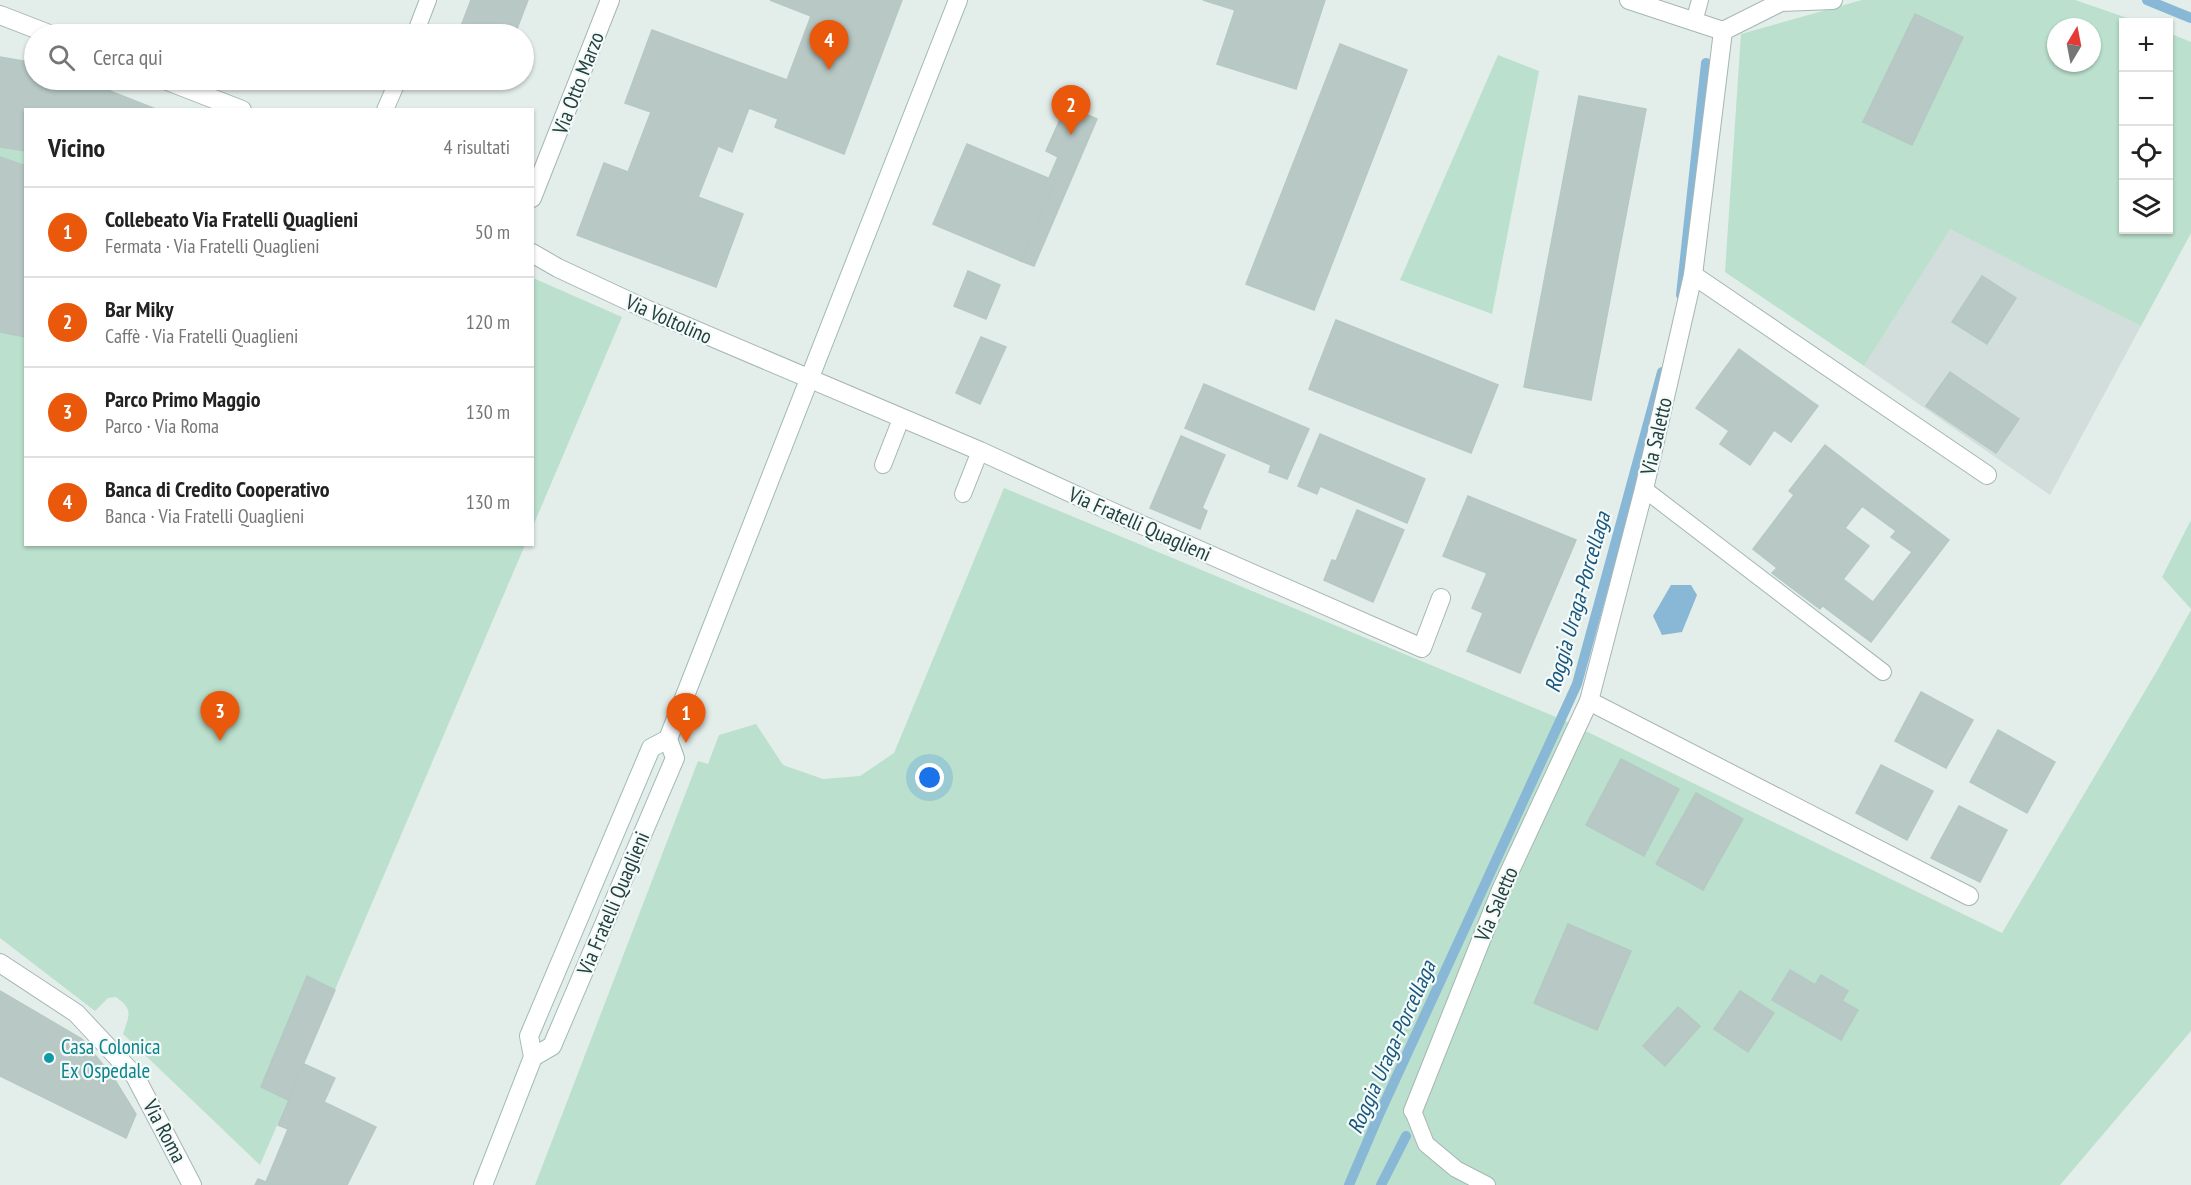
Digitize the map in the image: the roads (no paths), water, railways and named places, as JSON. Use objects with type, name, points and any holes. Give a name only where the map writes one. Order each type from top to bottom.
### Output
[{"type":"street","name":"Via Otto Marzo","points":[[534,193],[610,0]]},
{"type":"street","name":"Via Fratelli Quaglieni","points":[[483,1185],[533,1057],[529,1036],[651,748],[668,739],[958,0]]},
{"type":"street","points":[[1629,0],[1723,32],[1781,2],[1833,0]]},
{"type":"street","points":[[0,15],[24,24]]},
{"type":"street","name":"Via Saletto","points":[[1413,1111],[1501,890],[1589,701],[1644,489],[1693,275],[1723,32]]},
{"type":"street","points":[[191,90],[237,108]]},
{"type":"street","name":"Via Voltolino","points":[[534,254],[558,268],[648,310],[809,379]]},
{"type":"street","points":[[1693,275],[1987,475]]},
{"type":"street","name":"Via Fratelli Quaglieni","points":[[809,379],[980,451],[1119,515],[1422,648],[1441,598]]},
{"type":"street","points":[[1589,701],[1969,896]]},
{"type":"street","name":"Via Fratelli Quaglieni","points":[[533,1057],[552,1046],[649,821],[675,758],[668,739]]},
{"type":"street","name":"Via Roma","points":[[0,963],[76,1013],[135,1076],[192,1185]]},
{"type":"lane","points":[[419,24],[428,0]]},
{"type":"lane","points":[[1694,22],[1700,0]]},
{"type":"lane","points":[[387,108],[394,90]]},
{"type":"lane","points":[[883,465],[902,419]]},
{"type":"lane","points":[[963,494],[980,451]]},
{"type":"lane","points":[[1644,489],[1882,672]]},
{"type":"lane","points":[[1413,1111],[1426,1144],[1456,1169],[1486,1185]]},
{"type":"water","points":[[1671,585],[1691,585],[1697,595],[1682,632],[1662,635],[1653,616]]},
{"type":"waterway","points":[[2147,0],[2191,18]]},
{"type":"waterway","name":"Roggia Uraga-Porcellaga","points":[[1681,295],[1706,63]]},
{"type":"waterway","name":"Roggia Uraga-Porcellaga","points":[[1349,1185],[1577,684],[1662,372]]},
{"type":"waterway","points":[[1381,1185],[1406,1136]]},
{"type":"place","name":"Banca di Credito Cooperativo","points":[[829,70]]},
{"type":"place","name":"Bar Miky","points":[[1071,135]]},
{"type":"place","name":"Parco Primo Maggio","points":[[220,741]]},
{"type":"place","name":"Collebeato Via Fratelli Quaglieni","points":[[686,743]]},
{"type":"place","name":"Casa Colonica Ex Ospedale","points":[[49,1058]]}]
